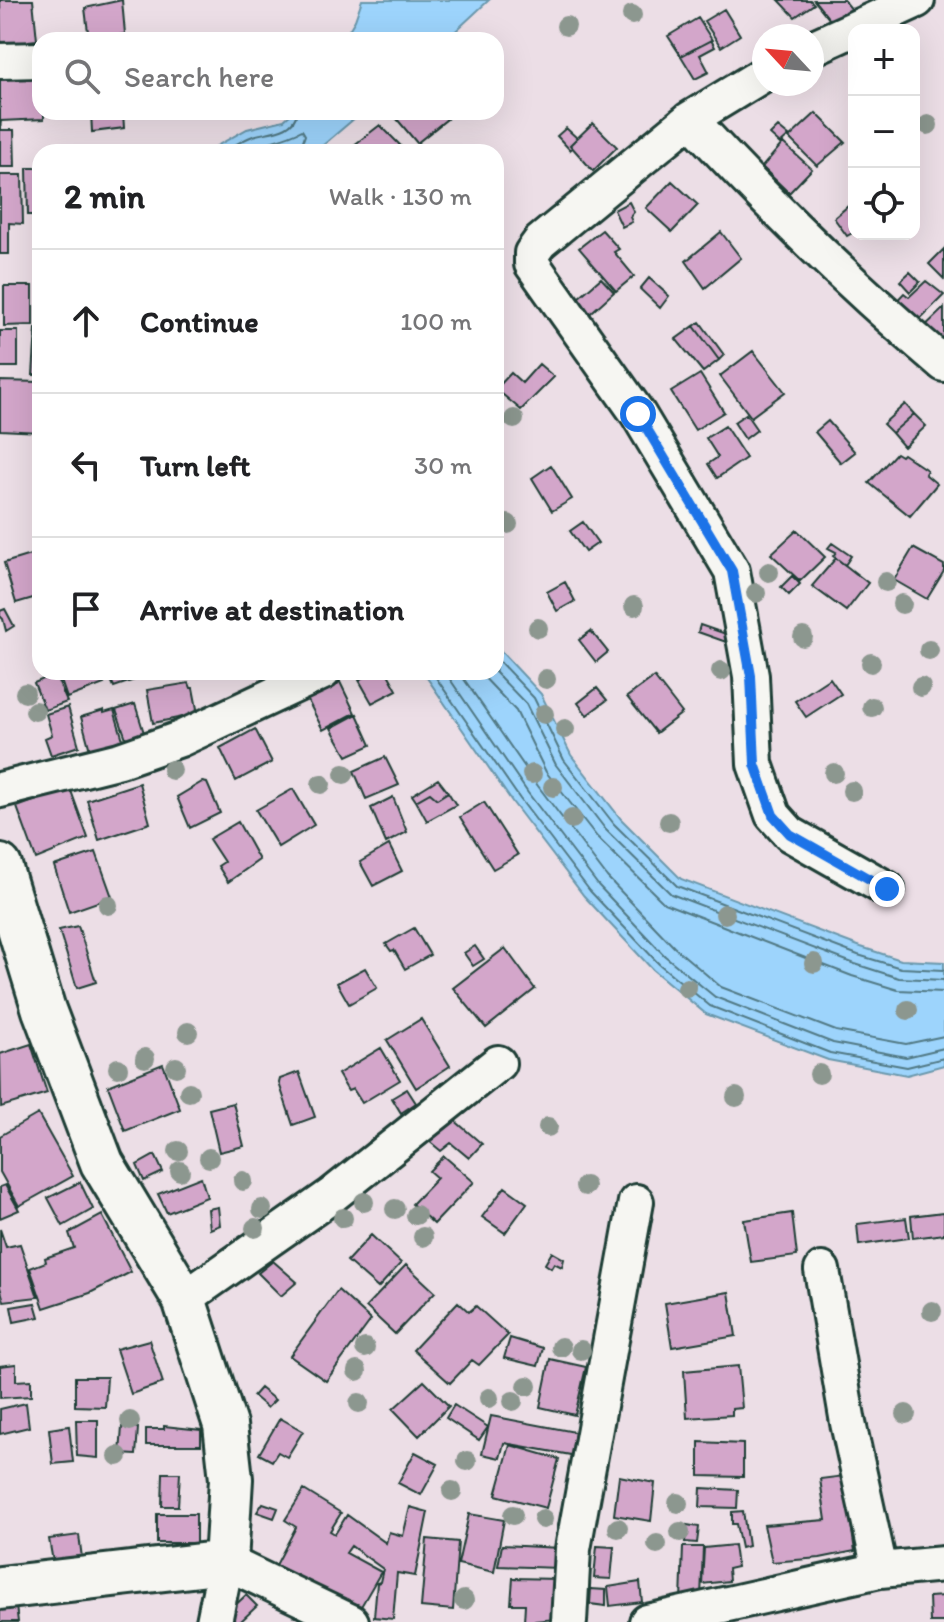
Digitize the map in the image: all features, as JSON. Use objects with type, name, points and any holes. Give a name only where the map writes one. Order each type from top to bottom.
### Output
[{"type":"street","points":[[824,43],[917,0]]},
{"type":"street","points":[[0,61],[32,60]]},
{"type":"street","points":[[752,81],[690,119],[540,242],[532,253],[532,264],[638,414],[732,571],[751,676],[755,764],[773,815],[790,834],[887,889]]},
{"type":"street","points":[[690,119],[748,182],[864,295],[944,364]]},
{"type":"street","points":[[0,790],[120,760],[180,739],[306,680]]},
{"type":"street","points":[[0,866],[44,1010],[102,1163],[184,1299],[225,1425],[231,1479],[226,1562],[214,1622]]},
{"type":"street","points":[[184,1299],[331,1196],[498,1063]]},
{"type":"street","points":[[569,1622],[573,1549],[636,1202]]},
{"type":"street","points":[[822,1270],[848,1423],[880,1570]]},
{"type":"street","points":[[0,1588],[226,1562],[351,1622]]},
{"type":"street","points":[[647,1622],[880,1570],[944,1564]]},
{"type":"water","points":[[362,0],[489,0],[455,32],[348,32]]},
{"type":"water","points":[[284,120],[353,120],[324,144],[220,144],[247,129]]},
{"type":"water","points":[[504,655],[541,694],[571,755],[621,819],[681,879],[901,960],[944,962],[944,1065],[907,1075],[828,1060],[706,1014],[653,970],[584,896],[513,803],[428,680],[504,680]]},
{"type":"building","points":[[0,0],[33,0],[36,32],[32,32],[32,41],[29,45],[1,47]]},
{"type":"building","points":[[122,0],[125,32],[88,32],[85,8]]},
{"type":"building","points":[[779,0],[810,0],[814,4],[795,17]]},
{"type":"building","points":[[814,0],[844,0],[853,11],[834,25]]},
{"type":"building","points":[[724,9],[740,35],[721,47],[704,21]]},
{"type":"building","points":[[698,18],[712,40],[681,56],[668,36]]},
{"type":"building","points":[[711,40],[715,47],[700,55],[709,72],[695,79],[681,56]]},
{"type":"building","points":[[32,74],[32,120],[1,121],[0,129],[0,76]]},
{"type":"building","points":[[816,113],[845,142],[817,166],[789,138]]},
{"type":"building","points":[[91,120],[124,120],[124,128],[92,132]]},
{"type":"building","points":[[398,120],[446,120],[417,143]]},
{"type":"building","points":[[593,123],[617,147],[593,171],[570,145]]},
{"type":"building","points":[[380,125],[399,144],[355,144]]},
{"type":"building","points":[[778,127],[789,136],[780,144],[770,135]]},
{"type":"building","points":[[566,128],[577,138],[570,145],[570,150],[557,136]]},
{"type":"building","points":[[0,130],[14,130],[15,167],[0,167]]},
{"type":"building","points":[[783,143],[812,169],[789,193],[762,167]]},
{"type":"building","points":[[27,168],[32,168],[32,215],[28,215]]},
{"type":"building","points":[[0,175],[22,175],[23,224],[9,223],[9,254],[0,254]]},
{"type":"building","points":[[672,181],[698,205],[672,232],[646,208]]},
{"type":"building","points":[[629,202],[634,212],[630,217],[632,222],[622,227],[614,210]]},
{"type":"building","points":[[848,206],[848,235],[847,236],[834,218]]},
{"type":"building","points":[[602,230],[619,249],[614,252],[634,276],[616,291],[579,248]]},
{"type":"building","points":[[721,232],[741,258],[705,288],[686,261]]},
{"type":"building","points":[[944,249],[944,279],[929,264]]},
{"type":"building","points":[[910,272],[920,282],[910,292],[900,281]]},
{"type":"building","points":[[601,278],[614,292],[584,319],[570,305]]},
{"type":"building","points":[[649,278],[669,296],[660,308],[640,289]]},
{"type":"building","points":[[926,281],[944,295],[912,327],[889,309],[904,293],[909,297]]},
{"type":"building","points":[[4,286],[32,286],[32,325],[4,326]]},
{"type":"building","points":[[944,308],[944,352],[921,330]]},
{"type":"building","points":[[700,322],[724,355],[719,360],[694,326]]},
{"type":"building","points":[[694,326],[719,360],[703,372],[676,339]]},
{"type":"building","points":[[0,331],[18,331],[18,367],[0,367]]},
{"type":"building","points":[[753,351],[785,392],[751,417],[720,376]]},
{"type":"building","points":[[539,364],[554,377],[521,410],[504,396],[504,380],[511,373],[522,383]]},
{"type":"building","points":[[700,374],[724,412],[695,430],[671,392]]},
{"type":"building","points":[[0,381],[32,382],[32,432],[0,430]]},
{"type":"building","points":[[905,404],[914,414],[892,433],[883,424]]},
{"type":"building","points":[[746,414],[757,430],[745,439],[734,422]]},
{"type":"building","points":[[914,414],[926,426],[904,447],[892,433]]},
{"type":"building","points":[[828,421],[855,452],[841,463],[815,432]]},
{"type":"building","points":[[725,426],[746,458],[717,478],[708,464],[718,457],[706,438]]},
{"type":"building","points":[[896,453],[903,454],[927,470],[925,474],[937,484],[910,516],[869,483]]},
{"type":"building","points":[[551,465],[572,499],[552,511],[532,478]]},
{"type":"building","points":[[583,522],[598,543],[585,552],[570,531]]},
{"type":"building","points":[[797,530],[825,557],[800,581],[771,554]]},
{"type":"building","points":[[832,543],[851,556],[845,565],[833,556],[836,552],[828,548]]},
{"type":"building","points":[[913,548],[944,565],[944,571],[927,599],[894,580]]},
{"type":"building","points":[[32,554],[32,598],[16,603],[4,563]]},
{"type":"building","points":[[836,558],[868,583],[846,611],[812,586]]},
{"type":"building","points":[[792,576],[800,584],[789,595],[781,587]]},
{"type":"building","points":[[565,582],[575,601],[557,611],[547,592]]},
{"type":"building","points":[[5,609],[14,626],[6,631],[0,616],[0,611]]},
{"type":"building","points":[[700,625],[732,636],[729,643],[698,632]]},
{"type":"building","points":[[591,631],[608,652],[596,662],[579,640]]},
{"type":"building","points":[[654,677],[682,713],[656,733],[627,697]]},
{"type":"building","points":[[830,678],[841,694],[806,717],[795,701]]},
{"type":"building","points":[[58,680],[67,702],[45,710],[34,683]]},
{"type":"building","points":[[61,680],[102,680],[104,684],[67,698]]},
{"type":"building","points":[[111,680],[134,680],[114,687]]},
{"type":"building","points":[[339,680],[355,713],[323,730],[306,697]]},
{"type":"building","points":[[359,680],[391,680],[397,690],[372,703]]},
{"type":"building","points":[[189,683],[193,688],[198,714],[153,723],[147,690]]},
{"type":"building","points":[[597,688],[607,700],[587,715],[578,703]]},
{"type":"building","points":[[135,704],[145,736],[127,741],[116,710]]},
{"type":"building","points":[[68,707],[79,746],[51,755],[45,738],[52,735],[46,714]]},
{"type":"building","points":[[104,710],[104,713],[114,710],[124,743],[91,754],[81,717]]},
{"type":"building","points":[[357,714],[371,745],[347,756],[331,728]]},
{"type":"building","points":[[255,729],[272,762],[236,781],[220,748]]},
{"type":"building","points":[[385,757],[399,785],[366,799],[354,771]]},
{"type":"building","points":[[438,779],[448,792],[437,799],[430,793],[416,801],[412,795]]},
{"type":"building","points":[[202,782],[207,783],[220,813],[190,828],[177,797]]},
{"type":"building","points":[[139,783],[150,823],[99,840],[87,800]]},
{"type":"building","points":[[70,788],[88,838],[36,859],[17,807]]},
{"type":"building","points":[[293,789],[314,825],[278,847],[256,810]]},
{"type":"building","points":[[448,792],[456,805],[427,821],[416,801],[430,793],[437,799]]},
{"type":"building","points":[[393,797],[407,832],[386,843],[371,808]]},
{"type":"building","points":[[484,802],[518,855],[493,869],[460,817]]},
{"type":"building","points":[[238,822],[259,860],[228,882],[218,866],[224,862],[209,839]]},
{"type":"building","points":[[389,845],[402,871],[373,886],[360,862]]},
{"type":"building","points":[[96,852],[112,897],[69,912],[54,866]]},
{"type":"building","points":[[78,926],[96,982],[77,988],[59,930]]},
{"type":"building","points":[[414,928],[430,955],[405,969],[394,950],[391,951],[386,944]]},
{"type":"building","points":[[475,946],[484,959],[473,966],[464,953]]},
{"type":"building","points":[[505,948],[535,989],[486,1028],[453,988]]},
{"type":"building","points":[[365,968],[377,988],[349,1004],[337,983]]},
{"type":"building","points":[[421,1019],[450,1066],[416,1088],[387,1040]]},
{"type":"building","points":[[31,1044],[47,1093],[1,1107],[0,1054]]},
{"type":"building","points":[[381,1048],[400,1080],[362,1103],[353,1089],[348,1091],[338,1074]]},
{"type":"building","points":[[163,1064],[180,1109],[125,1131],[108,1086]]},
{"type":"building","points":[[299,1072],[315,1117],[293,1125],[279,1083],[280,1079]]},
{"type":"building","points":[[407,1089],[416,1103],[401,1113],[392,1098]]},
{"type":"building","points":[[233,1103],[244,1146],[219,1152],[209,1109]]},
{"type":"building","points":[[38,1114],[73,1176],[19,1206],[0,1172],[0,1136]]},
{"type":"building","points":[[453,1119],[482,1144],[469,1158],[451,1143],[441,1151],[429,1141]]},
{"type":"building","points":[[155,1155],[163,1172],[144,1181],[137,1165]]},
{"type":"building","points":[[444,1156],[474,1182],[434,1224],[412,1204],[437,1178],[429,1171]]},
{"type":"building","points":[[201,1177],[207,1197],[167,1213],[158,1194]]},
{"type":"building","points":[[80,1182],[93,1209],[63,1226],[48,1198]]},
{"type":"building","points":[[5,1185],[19,1210],[0,1218],[0,1187]]},
{"type":"building","points":[[505,1187],[527,1203],[505,1233],[482,1217]]},
{"type":"building","points":[[218,1207],[220,1225],[210,1229],[208,1209]]},
{"type":"building","points":[[944,1212],[944,1234],[913,1238],[911,1216]]},
{"type":"building","points":[[792,1213],[797,1256],[751,1262],[744,1220]]},
{"type":"building","points":[[102,1215],[131,1272],[90,1293],[44,1308],[30,1268],[46,1262],[45,1258],[74,1248],[69,1233]]},
{"type":"building","points":[[906,1218],[909,1238],[859,1245],[857,1224]]},
{"type":"building","points":[[0,1229],[6,1247],[20,1244],[38,1297],[4,1301],[0,1287]]},
{"type":"building","points":[[371,1235],[401,1263],[378,1288],[347,1261]]},
{"type":"building","points":[[552,1252],[564,1259],[562,1267],[554,1263],[551,1268],[545,1264]]},
{"type":"building","points":[[273,1261],[297,1282],[281,1296],[258,1273]]},
{"type":"building","points":[[406,1265],[435,1292],[395,1334],[366,1307]]},
{"type":"building","points":[[338,1290],[371,1320],[326,1381],[290,1356]]},
{"type":"building","points":[[729,1292],[736,1336],[672,1347],[665,1303]]},
{"type":"building","points":[[458,1302],[469,1312],[476,1306],[508,1335],[479,1365],[472,1360],[450,1383],[413,1350]]},
{"type":"building","points":[[35,1303],[39,1317],[14,1322],[11,1307]]},
{"type":"building","points":[[510,1338],[543,1348],[538,1366],[504,1358]]},
{"type":"building","points":[[149,1340],[163,1383],[131,1394],[116,1349]]},
{"type":"building","points":[[550,1359],[586,1367],[575,1415],[540,1407]]},
{"type":"building","points":[[16,1364],[16,1381],[31,1380],[31,1396],[0,1398],[0,1366]]},
{"type":"building","points":[[738,1366],[742,1408],[732,1409],[732,1415],[687,1418],[684,1371]]},
{"type":"building","points":[[75,1377],[107,1377],[105,1407],[75,1406]]},
{"type":"building","points":[[424,1381],[449,1406],[419,1436],[393,1409]]},
{"type":"building","points":[[260,1388],[275,1400],[267,1408],[253,1396]]},
{"type":"building","points":[[26,1403],[29,1427],[0,1434],[0,1409]]},
{"type":"building","points":[[454,1405],[488,1427],[479,1440],[446,1418]]},
{"type":"building","points":[[491,1416],[575,1432],[571,1455],[504,1443],[500,1458],[482,1454]]},
{"type":"building","points":[[280,1418],[303,1431],[287,1457],[278,1452],[272,1461],[259,1454]]},
{"type":"building","points":[[76,1420],[98,1420],[98,1458],[77,1456]]},
{"type":"building","points":[[69,1426],[73,1462],[53,1464],[49,1429]]},
{"type":"building","points":[[164,1426],[201,1430],[201,1445],[146,1445],[146,1429],[164,1429]]},
{"type":"building","points":[[122,1427],[138,1428],[136,1455],[120,1454]]},
{"type":"building","points":[[699,1442],[743,1444],[743,1477],[699,1476]]},
{"type":"building","points":[[510,1445],[559,1459],[546,1508],[496,1495]]},
{"type":"building","points":[[415,1452],[438,1464],[421,1495],[398,1483]]},
{"type":"building","points":[[163,1473],[180,1473],[178,1506],[162,1506]]},
{"type":"building","points":[[619,1476],[655,1483],[651,1521],[614,1515]]},
{"type":"building","points":[[844,1476],[855,1551],[772,1562],[764,1525],[826,1520],[820,1479]]},
{"type":"building","points":[[701,1488],[738,1490],[737,1508],[700,1507]]},
{"type":"building","points":[[304,1490],[341,1513],[330,1531],[335,1534],[347,1515],[386,1543],[389,1532],[403,1536],[410,1507],[428,1512],[415,1576],[397,1573],[393,1619],[374,1617],[377,1583],[383,1569],[351,1546],[346,1553],[381,1572],[359,1610],[276,1565],[296,1527],[285,1520]]},
{"type":"building","points":[[263,1503],[278,1508],[274,1518],[257,1512]]},
{"type":"building","points":[[743,1511],[748,1546],[741,1548],[736,1524],[732,1524],[732,1512]]},
{"type":"building","points":[[157,1514],[196,1514],[196,1543],[157,1543]]},
{"type":"building","points":[[469,1514],[504,1520],[494,1572],[458,1564]]},
{"type":"building","points":[[687,1525],[699,1527],[697,1543],[685,1542]]},
{"type":"building","points":[[79,1535],[82,1558],[53,1562],[49,1539]]},
{"type":"building","points":[[427,1539],[458,1542],[453,1610],[421,1607]]},
{"type":"building","points":[[502,1545],[560,1548],[560,1568],[498,1566]]},
{"type":"building","points":[[734,1545],[737,1567],[728,1569],[729,1581],[702,1584],[704,1548]]},
{"type":"building","points":[[597,1546],[614,1547],[611,1579],[594,1578]]},
{"type":"building","points":[[683,1547],[703,1547],[701,1598],[681,1601]]},
{"type":"building","points":[[513,1578],[558,1579],[556,1619],[524,1622],[525,1604],[511,1604]]},
{"type":"building","points":[[640,1582],[642,1602],[610,1606],[608,1587]]},
{"type":"building","points":[[591,1589],[606,1590],[606,1606],[590,1604]]},
{"type":"building","points":[[246,1595],[257,1606],[240,1622],[236,1622],[227,1613]]},
{"type":"building","points":[[944,1596],[944,1622],[930,1622],[929,1597]]},
{"type":"building","points":[[16,1606],[18,1622],[0,1622],[0,1607]]},
{"type":"route","points":[[638,414],[732,571],[751,676],[755,764],[773,815],[790,834],[887,889]]}]
